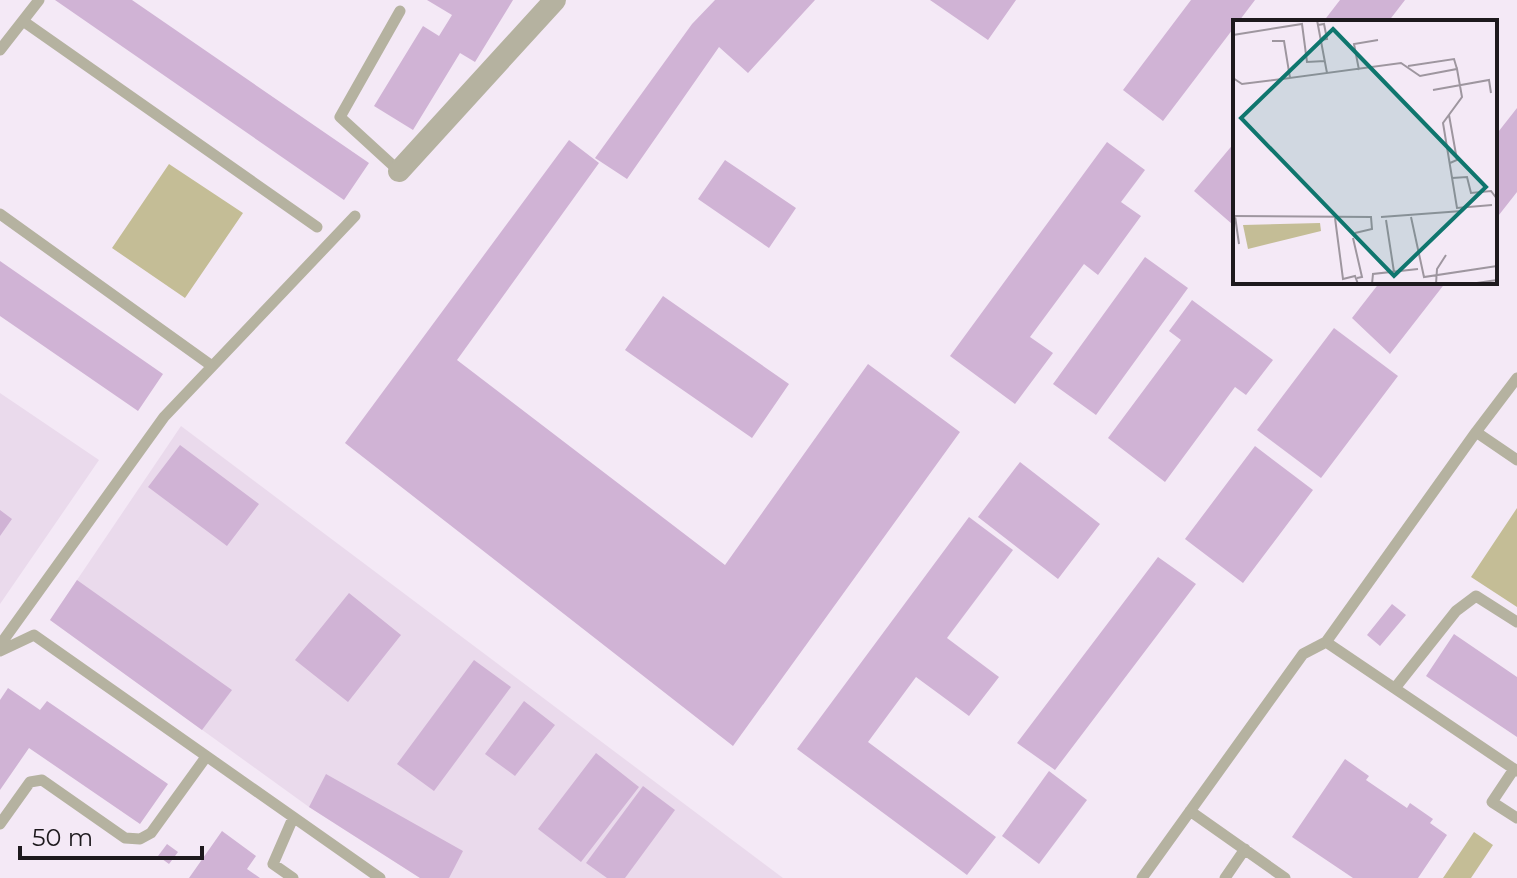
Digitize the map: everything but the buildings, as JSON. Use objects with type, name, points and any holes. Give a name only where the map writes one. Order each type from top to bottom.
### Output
[{"type":"street","points":[[399,171],[555,0]]},
{"type":"lane","points":[[0,50],[39,0]]},
{"type":"lane","points":[[399,171],[340,117],[400,11]]},
{"type":"lane","points":[[23,21],[317,227]]},
{"type":"lane","points":[[0,214],[212,366]]},
{"type":"lane","points":[[0,648],[164,417],[355,216]]},
{"type":"lane","points":[[1142,878],[1303,654],[1326,642],[1517,378]]},
{"type":"lane","points":[[1476,432],[1517,460]]},
{"type":"lane","points":[[1395,688],[1456,611],[1476,596],[1517,622]]},
{"type":"lane","points":[[0,648],[34,635],[380,878]]},
{"type":"lane","points":[[1326,642],[1516,770],[1492,802],[1517,818]]},
{"type":"lane","points":[[0,824],[30,782],[42,780],[125,838],[140,839],[151,833],[206,757]]},
{"type":"lane","points":[[1190,811],[1285,878]]},
{"type":"lane","points":[[293,818],[273,864],[293,878]]},
{"type":"lane","points":[[1225,878],[1245,849]]},
{"type":"shaded area","points":[[169,164],[243,213],[185,298],[112,248]]},
{"type":"shaded area","points":[[0,393],[99,460],[0,604]]},
{"type":"shaded area","points":[[181,426],[783,878],[420,878],[309,807],[50,620]]},
{"type":"shaded area","points":[[1517,508],[1517,607],[1471,577]]},
{"type":"shaded area","points":[[1474,832],[1493,845],[1471,878],[1443,878]]}]
